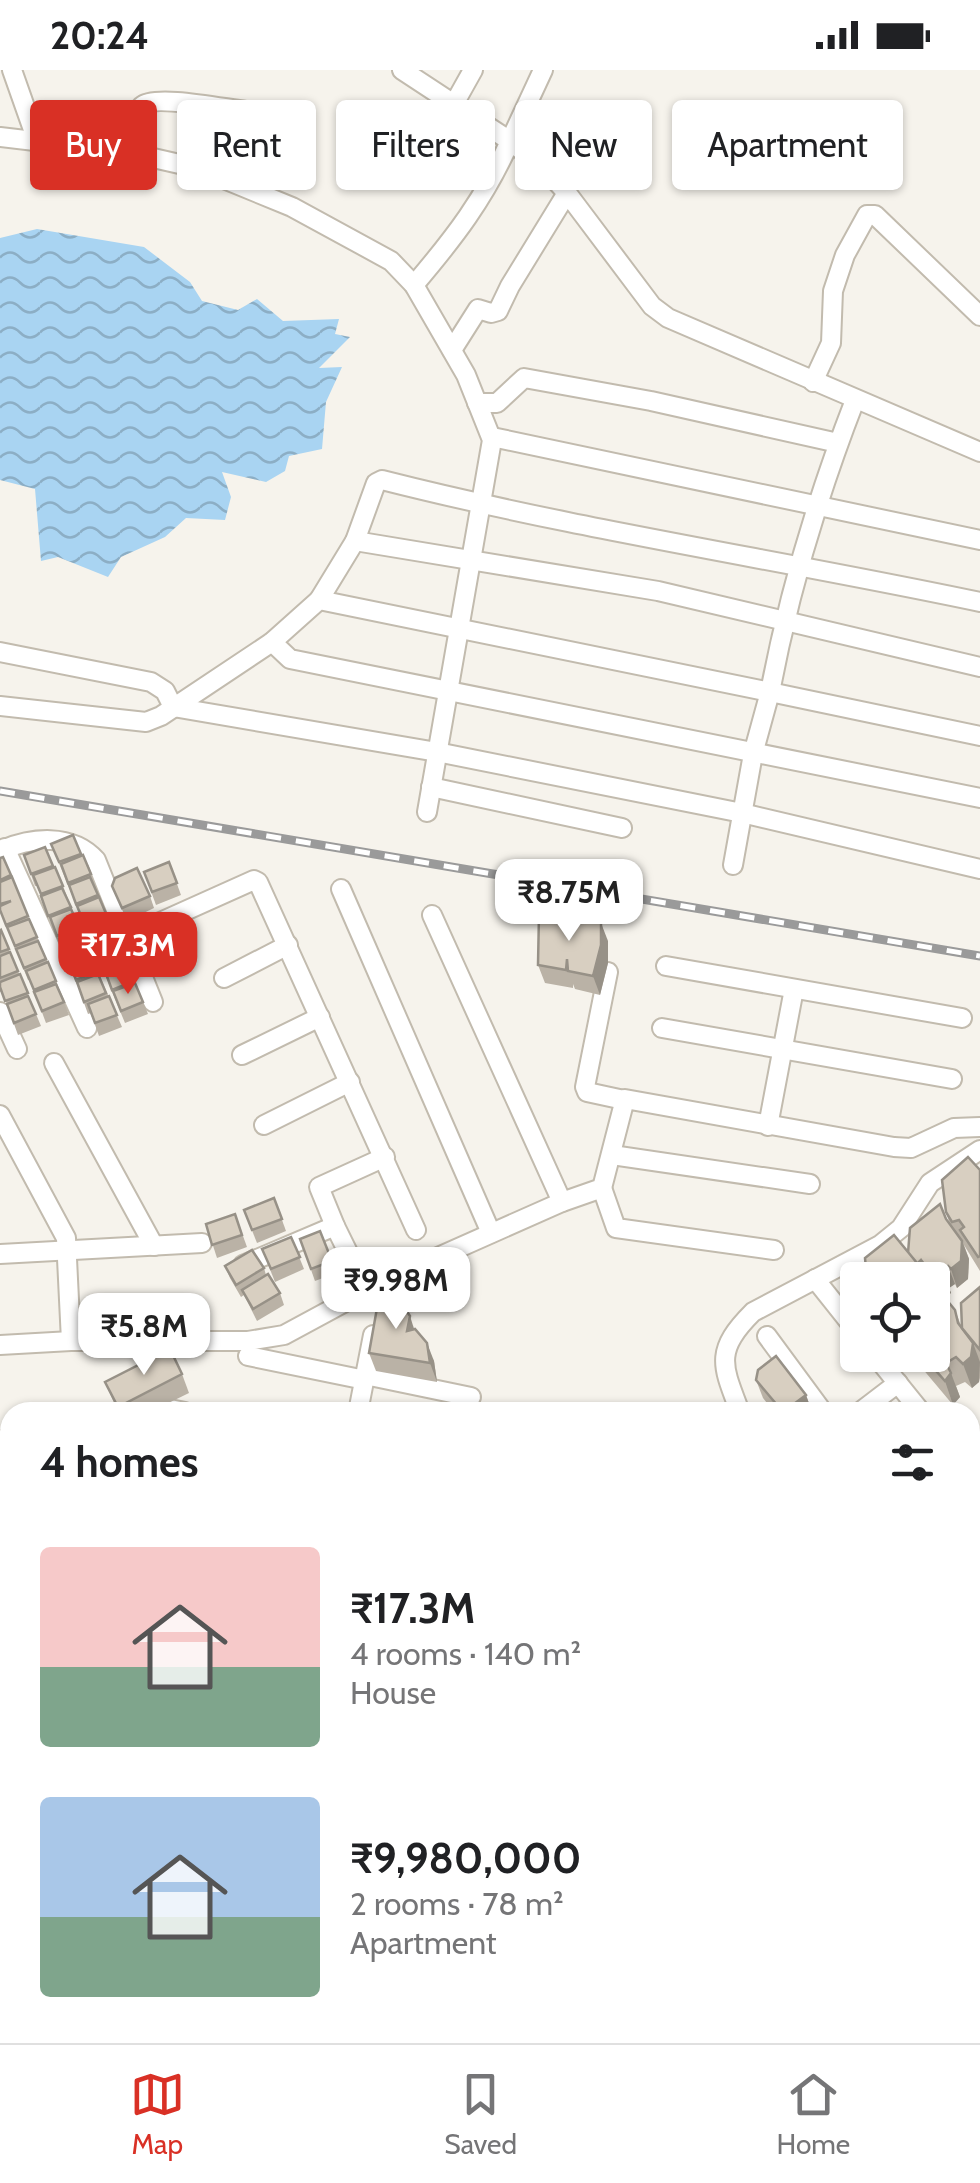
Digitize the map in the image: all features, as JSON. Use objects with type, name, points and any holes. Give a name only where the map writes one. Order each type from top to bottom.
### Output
[{"type":"street","points":[[12,70],[30,120]]},
{"type":"street","points":[[402,70],[448,100]]},
{"type":"street","points":[[456,100],[473,70]]},
{"type":"street","points":[[414,284],[454,238],[490,186],[543,70]]},
{"type":"street","points":[[495,132],[545,169],[652,306],[668,318],[980,452]]},
{"type":"street","points":[[0,137],[30,139]]},
{"type":"street","points":[[157,159],[198,168],[292,207],[391,261],[414,284],[452,350],[492,437],[427,812]]},
{"type":"street","points":[[452,350],[478,310],[498,310],[568,194]]},
{"type":"street","points":[[815,378],[831,343],[833,292],[844,255],[866,215],[871,214],[892,230],[980,316]]},
{"type":"street","points":[[477,403],[498,403],[524,378],[838,443]]},
{"type":"street","points":[[733,865],[784,622],[818,504],[855,400]]},
{"type":"street","points":[[492,437],[980,540]]},
{"type":"street","points":[[0,706],[146,722],[173,708],[272,642],[319,600],[355,541],[378,481],[480,505],[801,564],[980,602]]},
{"type":"street","points":[[355,541],[658,591],[980,667]]},
{"type":"street","points":[[319,600],[980,736]]},
{"type":"street","points":[[272,642],[290,660],[980,798]]},
{"type":"street","points":[[0,652],[151,682],[165,691],[173,708]]},
{"type":"street","points":[[173,708],[438,752],[742,813],[980,869]]},
{"type":"street","points":[[431,787],[622,828]]},
{"type":"street","points":[[86,1028],[3,850],[40,840],[85,848],[96,860],[153,1002]]},
{"type":"street","points":[[127,937],[256,880],[416,1230]]},
{"type":"street","points":[[342,889],[491,1233]]},
{"type":"street","points":[[432,915],[562,1202]]},
{"type":"street","points":[[224,978],[288,945]]},
{"type":"street","points":[[666,966],[962,1018]]},
{"type":"street","points":[[608,972],[587,1092],[911,1148],[954,1128],[980,1127]]},
{"type":"street","points":[[768,1126],[794,989]]},
{"type":"street","points":[[0,1012],[17,1049]]},
{"type":"street","points":[[242,1055],[320,1017]]},
{"type":"street","points":[[662,1028],[952,1079]]},
{"type":"street","points":[[54,1063],[154,1246]]},
{"type":"street","points":[[264,1125],[350,1082]]},
{"type":"street","points":[[624,1100],[602,1188],[616,1228],[774,1250]]},
{"type":"street","points":[[0,1115],[66,1238],[72,1341]]},
{"type":"street","points":[[736,1402],[724,1371],[726,1344],[753,1312],[891,1236],[930,1184],[980,1150]]},
{"type":"street","points":[[612,1155],[810,1184]]},
{"type":"street","points":[[360,1402],[377,1298],[334,1226],[319,1187],[385,1158]]},
{"type":"street","points":[[0,1345],[268,1339],[284,1335],[377,1298],[491,1233],[602,1188]]},
{"type":"street","points":[[243,1264],[334,1226]]},
{"type":"street","points":[[0,1254],[202,1243]]},
{"type":"street","points":[[816,1279],[840,1309]]},
{"type":"street","points":[[767,1336],[816,1402]]},
{"type":"street","points":[[248,1356],[471,1397]]},
{"type":"street","points":[[888,1372],[912,1402]]},
{"type":"street","points":[[874,1402],[898,1384]]},
{"type":"water","points":[[37,229],[144,247],[190,282],[202,301],[238,310],[257,299],[283,321],[339,319],[335,334],[350,337],[319,368],[342,367],[326,402],[322,449],[289,456],[285,471],[266,482],[222,472],[231,497],[225,520],[186,518],[165,537],[121,557],[108,577],[58,557],[41,561],[35,489],[0,480],[0,238]]},
{"type":"building","points":[[73,835],[81,854],[59,862],[51,844]]},
{"type":"building","points":[[45,847],[53,866],[31,874],[24,855]]},
{"type":"building","points":[[83,855],[91,874],[68,883],[61,864]]},
{"type":"building","points":[[3,857],[11,875],[0,880],[0,858]]},
{"type":"building","points":[[169,862],[177,883],[152,892],[144,872]]},
{"type":"building","points":[[55,867],[63,886],[41,894],[33,875]]},
{"type":"building","points":[[137,868],[150,896],[122,908],[112,886],[115,878]]},
{"type":"building","points":[[12,877],[28,916],[6,925],[0,906],[11,901],[0,904],[0,882]]},
{"type":"building","points":[[90,877],[98,895],[76,904],[69,885]]},
{"type":"building","points":[[62,888],[71,907],[48,916],[41,896]]},
{"type":"building","points":[[99,897],[107,916],[85,925],[77,906]]},
{"type":"building","points":[[71,909],[79,927],[57,936],[50,917]]},
{"type":"building","points":[[539,914],[601,923],[601,945],[593,976],[568,971],[567,959],[566,970],[538,965]]},
{"type":"building","points":[[29,919],[37,937],[15,946],[7,927]]},
{"type":"building","points":[[108,919],[116,938],[94,946],[87,928]]},
{"type":"building","points":[[0,931],[9,949],[0,952]]},
{"type":"building","points":[[80,931],[88,949],[66,958],[59,939]]},
{"type":"building","points":[[38,941],[46,959],[24,968],[16,949]]},
{"type":"building","points":[[118,941],[126,959],[104,968],[97,949]]},
{"type":"building","points":[[10,952],[18,971],[0,978],[0,956]]},
{"type":"building","points":[[90,953],[98,971],[76,980],[69,961]]},
{"type":"building","points":[[48,962],[56,981],[34,990],[26,971]]},
{"type":"building","points":[[126,963],[134,981],[112,990],[105,971]]},
{"type":"building","points":[[20,974],[28,993],[5,1001],[0,982]]},
{"type":"building","points":[[98,974],[106,993],[84,1002],[77,982]]},
{"type":"building","points":[[135,983],[143,1002],[121,1011],[113,991]]},
{"type":"building","points":[[56,984],[64,1002],[42,1011],[34,992]]},
{"type":"building","points":[[28,996],[36,1014],[14,1023],[7,1004]]},
{"type":"building","points":[[109,996],[117,1015],[95,1023],[88,1004]]},
{"type":"building","points":[[968,1157],[980,1170],[978,1257],[960,1230],[964,1227],[959,1220],[952,1222],[946,1212],[942,1180]]},
{"type":"building","points":[[274,1198],[282,1219],[252,1230],[244,1210]]},
{"type":"building","points":[[940,1204],[962,1241],[961,1261],[951,1269],[950,1262],[915,1262],[908,1253],[910,1228]]},
{"type":"building","points":[[235,1214],[242,1235],[212,1245],[206,1224]]},
{"type":"building","points":[[320,1231],[332,1261],[311,1269],[300,1239]]},
{"type":"building","points":[[894,1235],[916,1262],[865,1262],[865,1258]]},
{"type":"building","points":[[291,1237],[300,1257],[271,1269],[262,1249]]},
{"type":"building","points":[[252,1250],[264,1268],[236,1285],[225,1266]]},
{"type":"building","points":[[268,1274],[280,1293],[253,1309],[242,1290]]},
{"type":"building","points":[[382,1280],[397,1297],[397,1321],[404,1307],[410,1316],[407,1331],[415,1329],[427,1343],[430,1363],[369,1353]]},
{"type":"building","points":[[980,1287],[980,1350],[962,1328],[961,1303]]},
{"type":"building","points":[[950,1304],[973,1343],[971,1357],[963,1364],[956,1357],[950,1361]]},
{"type":"building","points":[[170,1349],[182,1374],[128,1402],[115,1402],[105,1382]]},
{"type":"building","points":[[776,1356],[806,1395],[797,1402],[775,1402],[756,1380],[758,1370]]},
{"type":"building","points":[[950,1371],[951,1373],[945,1381],[937,1372]]},
{"type":"railway","points":[[0,791],[980,956]]}]
